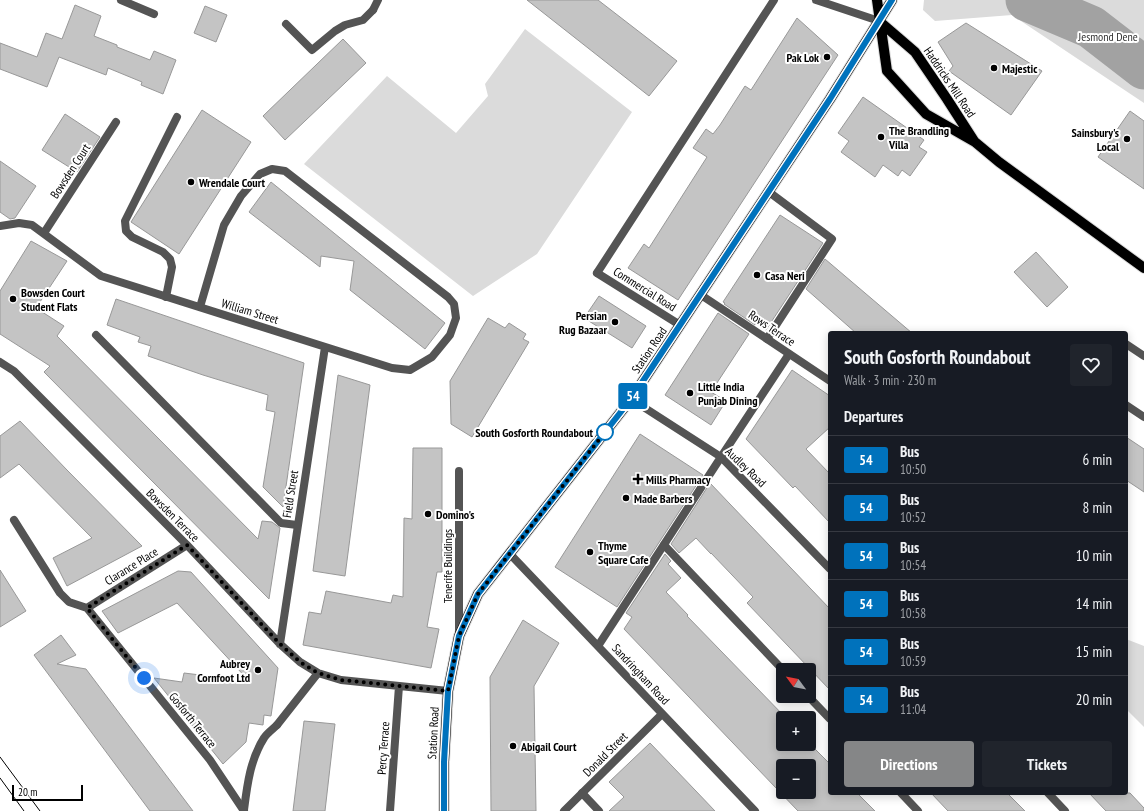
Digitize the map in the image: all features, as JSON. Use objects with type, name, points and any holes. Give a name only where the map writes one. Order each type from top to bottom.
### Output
[{"type":"main road","points":[[877,0],[879,21]]},
{"type":"main road","name":"Station Road","points":[[444,811],[444,762],[448,691],[459,636],[478,594],[631,399],[830,99],[892,0]]},
{"type":"main road","name":"Haddricks Mill Road","points":[[879,21],[916,52],[975,142]]},
{"type":"main road","name":"Haddricks Mill Road","points":[[879,21],[886,71],[926,114],[975,142],[999,162],[1144,268]]},
{"type":"street","points":[[121,0],[154,14]]},
{"type":"street","points":[[286,24],[312,50],[335,31],[345,25],[363,20],[373,10],[378,0]]},
{"type":"street","name":"Commercial Road","points":[[680,325],[597,273],[774,0]]},
{"type":"street","points":[[816,0],[879,21]]},
{"type":"street","points":[[166,297],[172,267],[170,259],[163,252],[132,237],[126,231],[125,221],[177,117]]},
{"type":"street","name":"Bowsden Court","points":[[44,233],[116,122]]},
{"type":"street","name":"William Street","points":[[44,233],[101,276],[392,368],[410,370],[432,357],[450,335],[456,318],[454,304],[448,297],[286,171],[272,169],[260,174],[241,196],[224,225],[200,307]]},
{"type":"street","points":[[767,339],[832,239],[769,192]]},
{"type":"street","points":[[0,226],[19,223],[32,225],[44,233]]},
{"type":"street","name":"Rows Terrace","points":[[701,294],[828,380]]},
{"type":"street","points":[[96,335],[281,523],[298,525]]},
{"type":"street","points":[[1128,345],[1144,356]]},
{"type":"street","name":"Field Street","points":[[280,644],[325,346]]},
{"type":"street","points":[[598,646],[789,354]]},
{"type":"street","name":"Bowsden Terrace","points":[[0,362],[14,371],[187,545],[280,644],[300,662],[318,673],[341,680],[448,691]]},
{"type":"street","name":"Audley Road","points":[[631,399],[721,457],[828,567]]},
{"type":"street","points":[[1128,406],[1144,418]]},
{"type":"street","name":"Tenerife Buildings","points":[[459,472],[459,636]]},
{"type":"street","points":[[14,520],[60,593],[69,602],[87,608]]},
{"type":"street","name":"Clarance Place","points":[[87,608],[187,545]]},
{"type":"street","points":[[664,545],[776,663]]},
{"type":"street","name":"Sandringham Road","points":[[510,554],[755,811]]},
{"type":"street","name":"Gosforth Terrace","points":[[87,608],[210,760],[244,810]]},
{"type":"street","points":[[244,810],[248,781],[255,757],[264,738],[277,725],[318,673]]},
{"type":"street","name":"Percy Terrace","points":[[390,811],[399,686]]},
{"type":"street","points":[[815,703],[828,717]]},
{"type":"street","name":"Donald Street","points":[[564,811],[662,714]]},
{"type":"street","points":[[582,793],[599,811]]},
{"type":"street","points":[[903,795],[918,811]]},
{"type":"street","points":[[1050,795],[1065,811]]},
{"type":"green space","name":"Jesmond Dene","points":[[924,0],[1144,0],[1144,103],[1012,15],[935,21],[923,10]]},
{"type":"green space","points":[[525,29],[632,112],[537,254],[473,296],[304,164],[387,76],[456,133],[488,96],[485,84]]},
{"type":"green space","points":[[1128,640],[1144,646],[1144,727],[1128,711]]},
{"type":"building","points":[[527,0],[598,0],[677,61],[649,96]]},
{"type":"building","points":[[75,5],[101,16],[94,36],[150,60],[154,51],[176,60],[163,94],[141,85],[142,82],[108,68],[106,75],[59,57],[47,87],[0,69],[0,43],[37,57],[46,33],[62,39]]},
{"type":"building","points":[[205,6],[227,15],[216,42],[194,33]]},
{"type":"building","points":[[797,18],[838,55],[678,300],[628,268],[644,244],[649,248],[707,157],[693,148],[706,129],[713,134],[745,86],[751,90]]},
{"type":"building","name":"Majestic","points":[[966,23],[1042,71],[1011,115],[949,71],[953,66],[938,42]]},
{"type":"building","points":[[343,39],[366,63],[285,140],[263,116]]},
{"type":"building","name":"The Brandling Villa","points":[[863,97],[924,140],[919,147],[927,152],[910,176],[902,170],[898,176],[883,165],[875,177],[841,152],[849,141],[838,133]]},
{"type":"building","name":"Wrendale Court","points":[[202,110],[251,142],[179,254],[131,222]]},
{"type":"building","name":"Sainsbury's Local","points":[[1130,111],[1144,121],[1144,189],[1098,157]]},
{"type":"building","points":[[65,114],[100,137],[77,172],[42,150]]},
{"type":"building","points":[[0,161],[36,186],[15,218],[10,219],[0,212]]},
{"type":"building","points":[[271,182],[445,323],[425,349],[350,290],[354,261],[321,256],[320,267],[249,212]]},
{"type":"building","points":[[780,215],[823,243],[766,330],[756,323],[755,325],[723,302]]},
{"type":"building","points":[[31,241],[67,261],[36,308],[64,326],[57,336],[258,539],[262,521],[272,522],[280,528],[269,599],[44,372],[50,366],[0,334],[0,291]]},
{"type":"building","points":[[1036,252],[1068,287],[1047,307],[1014,272]]},
{"type":"building","points":[[825,259],[910,331],[854,331],[806,289]]},
{"type":"building","name":"Persian Rug Bazaar","points":[[599,296],[646,326],[632,348],[584,318]]},
{"type":"building","points":[[116,299],[304,363],[283,507],[263,487],[275,412],[266,410],[268,395],[148,356],[151,346],[138,342],[140,337],[107,325]]},
{"type":"building","points":[[718,313],[749,334],[711,392],[726,401],[711,425],[665,395]]},
{"type":"building","points":[[488,318],[505,328],[509,323],[526,334],[523,339],[529,342],[472,437],[451,424],[450,381]]},
{"type":"building","points":[[792,370],[828,395],[828,429],[806,449],[828,472],[828,521],[795,486],[793,488],[746,439]]},
{"type":"building","points":[[338,375],[370,385],[345,576],[313,571]]},
{"type":"building","points":[[20,421],[142,546],[67,586],[53,558],[92,538],[19,464],[0,478],[0,436]]},
{"type":"building","points":[[640,434],[703,475],[617,607],[555,567]]},
{"type":"building","points":[[1128,438],[1144,449],[1144,492],[1128,481]]},
{"type":"building","points":[[413,448],[442,448],[442,572],[437,572],[427,627],[439,629],[431,668],[303,645],[309,612],[321,614],[326,591],[391,603],[393,595],[403,597],[404,518],[412,519]]},
{"type":"building","points":[[710,483],[828,607],[828,688],[816,675],[816,663],[804,663],[747,603],[753,597],[696,538],[679,553],[671,544]]},
{"type":"building","points":[[665,554],[671,561],[668,564],[681,578],[666,592],[688,615],[687,616],[779,711],[776,711],[776,751],[816,750],[828,762],[828,795],[859,795],[875,811],[798,811],[787,799],[816,799],[816,759],[776,759],[776,788],[624,629],[632,617],[626,613]]},
{"type":"building","points":[[0,570],[26,611],[0,627]]},
{"type":"building","points":[[178,571],[191,572],[278,668],[271,716],[264,715],[263,725],[249,723],[246,742],[223,764],[154,678],[182,682],[184,673],[249,681],[177,603],[118,633],[102,611]]},
{"type":"building","name":"Abigail Court","points":[[523,620],[559,643],[534,686],[536,811],[491,811],[490,677]]},
{"type":"building","points":[[61,635],[76,655],[57,664],[86,669],[193,811],[150,811],[34,655]]},
{"type":"building","points":[[304,721],[335,724],[325,811],[293,811]]},
{"type":"building","points":[[650,743],[715,811],[609,811],[624,797],[609,782]]},
{"type":"building","points":[[1128,793],[1130,793],[1144,808],[1144,811],[1106,811],[1091,795],[1128,795]]},
{"type":"building","points":[[933,795],[1009,795],[1025,811],[948,811]]},
{"type":"waterway","points":[[1027,0],[1091,27],[1144,68]]},
{"type":"tram line","points":[[0,757],[40,811]]},
{"type":"tram line","points":[[0,778],[24,811]]},
{"type":"bus line","name":"54","points":[[444,811],[444,762],[448,691],[459,636],[478,594],[631,399],[830,99],[892,0]]},
{"type":"place","name":"Pak Lok","points":[[827,57]]},
{"type":"place","name":"Majestic","points":[[994,68]]},
{"type":"place","name":"The Brandling Villa","points":[[881,137]]},
{"type":"place","name":"Sainsbury's Local","points":[[1127,139]]},
{"type":"place","name":"Wrendale Court","points":[[191,182]]},
{"type":"place","name":"Casa Neri","points":[[757,275]]},
{"type":"place","name":"Bowsden Court Student Flats","points":[[13,299]]},
{"type":"place","name":"Persian Rug Bazaar","points":[[615,322]]},
{"type":"place","name":"Little India Punjab Dining","points":[[690,393]]},
{"type":"place","name":"South Gosforth Roundabout","points":[[605,432]]},
{"type":"place","name":"Mills Pharmacy","points":[[638,479]]},
{"type":"place","name":"Made Barbers","points":[[626,498]]},
{"type":"place","name":"Domino's","points":[[428,514]]},
{"type":"place","name":"Thyme Square Cafe","points":[[590,552]]},
{"type":"place","name":"Aubrey Cornfoot Ltd","points":[[258,670]]},
{"type":"place","name":"Abigail Court","points":[[513,746]]},
{"type":"route","points":[[144,678],[87,608],[187,545],[280,644],[300,662],[318,673],[341,680],[448,691],[459,636],[478,594],[605,432]]}]
